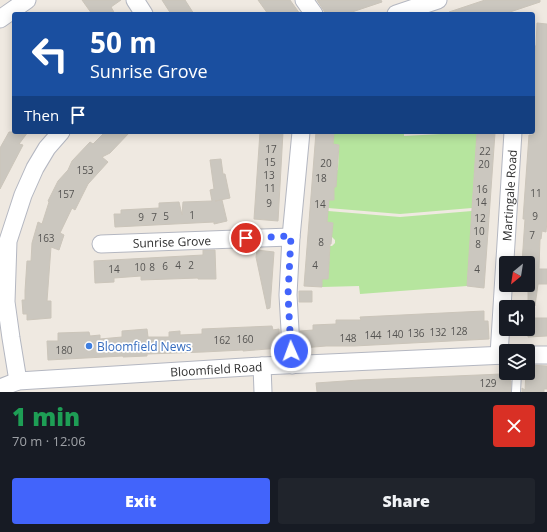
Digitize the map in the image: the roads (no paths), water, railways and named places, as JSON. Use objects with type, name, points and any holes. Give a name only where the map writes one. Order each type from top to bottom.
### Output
[{"type":"street","points":[[0,19],[27,0]]},
{"type":"street","points":[[135,0],[143,12]]},
{"type":"street","points":[[304,0],[313,12]]},
{"type":"street","points":[[402,12],[438,0]]},
{"type":"street","points":[[18,381],[3,278],[8,242],[23,195],[34,168],[47,148],[59,134]]},
{"type":"street","points":[[292,365],[288,295],[291,236],[301,134]]},
{"type":"street","name":"Martingale Road","points":[[503,344],[513,134]]},
{"type":"street","name":"Sunrise Grove","points":[[101,244],[291,236]]},
{"type":"street","name":"Bloomfield Road","points":[[0,388],[18,381],[262,366],[499,355]]},
{"type":"street","points":[[535,355],[547,355]]},
{"type":"street","points":[[262,366],[263,392]]},
{"type":"lane","points":[[516,392],[517,380]]},
{"type":"place","name":"Bloomfield News","points":[[89,346]]}]
